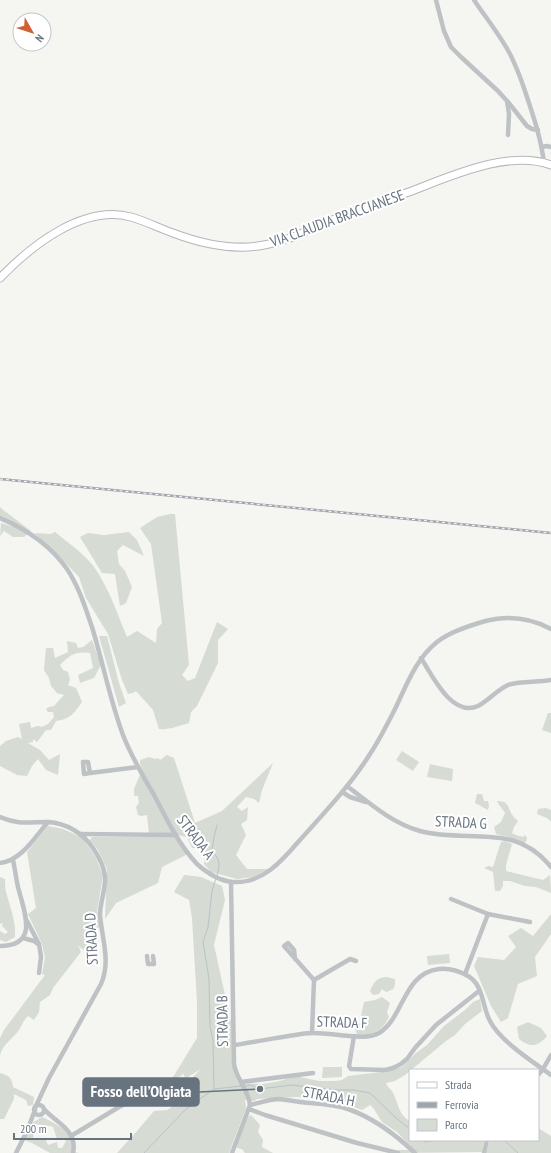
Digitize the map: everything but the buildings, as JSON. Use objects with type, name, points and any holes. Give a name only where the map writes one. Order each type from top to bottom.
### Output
[{"type":"main road","name":"VIA CLAUDIA BRACCIANESE","points":[[0,278],[18,260],[46,239],[70,225],[96,216],[112,214],[132,217],[203,244],[238,247],[262,246],[292,238],[347,214],[468,171],[508,161],[529,160],[548,164]]},
{"type":"street","points":[[436,0],[444,31],[452,47],[498,91],[526,125],[532,129],[538,130]]},
{"type":"street","points":[[474,0],[501,38],[510,54],[522,81],[548,164]]},
{"type":"street","points":[[507,101],[509,114],[508,135]]},
{"type":"street","points":[[542,147],[547,146],[551,148]]},
{"type":"street","name":"STRADA A","points":[[0,518],[30,534],[47,547],[62,563],[75,583],[85,604],[123,734],[138,767],[176,835],[195,861],[204,870],[231,882],[253,878],[274,868],[342,792],[367,760],[421,658],[435,644],[458,630],[490,620],[506,618],[523,619],[533,621],[551,629]]},
{"type":"street","points":[[421,658],[448,698],[458,705],[466,707],[479,705],[502,688],[512,684],[551,680]]},
{"type":"street","points":[[90,773],[138,767]]},
{"type":"street","name":"STRADA G","points":[[347,786],[367,802],[402,824],[413,829],[442,835],[499,837],[516,841],[533,850],[551,867]]},
{"type":"street","name":"STRADA G","points":[[342,792],[352,798],[367,802]]},
{"type":"street","name":"STRADA D","points":[[0,817],[22,823],[48,822],[64,825],[80,834],[88,841],[102,863],[105,881],[100,915],[106,954],[106,970],[101,984],[46,1085],[16,1153]]},
{"type":"street","points":[[0,863],[13,860],[23,851],[48,822]]},
{"type":"street","name":"STRADA D","points":[[80,834],[176,835]]},
{"type":"street","points":[[13,860],[26,919],[27,927],[23,938]]},
{"type":"street","name":"STRADA B","points":[[231,882],[235,1069],[249,1099],[250,1107]]},
{"type":"street","points":[[451,899],[488,914],[530,922]]},
{"type":"street","points":[[488,914],[465,974],[474,980],[488,1016],[495,1029],[506,1041],[551,1075]]},
{"type":"street","points":[[26,919],[39,946],[41,957],[39,973]]},
{"type":"street","points":[[0,946],[12,945],[23,938],[35,939]]},
{"type":"street","points":[[147,956],[148,964],[154,964],[153,956]]},
{"type":"street","points":[[295,959],[314,980],[312,1033]]},
{"type":"street","points":[[314,980],[350,959],[356,961]]},
{"type":"street","name":"STRADA F","points":[[235,1045],[312,1033],[354,1036],[369,1036],[377,1034],[389,1023],[413,984],[427,972],[436,969],[446,969],[465,974]]},
{"type":"street","points":[[354,1036],[350,1066],[351,1069],[385,1070],[394,1068],[407,1060],[414,1048],[439,1022],[479,991]]},
{"type":"street","points":[[539,1074],[551,1055]]},
{"type":"street","points":[[242,1084],[313,1073]]},
{"type":"street","name":"STRADA D","points":[[44,1108],[42,1097],[46,1085]]},
{"type":"street","name":"STRADA H","points":[[250,1107],[268,1100],[276,1099],[332,1105],[348,1109],[360,1114],[391,1132],[415,1153]]},
{"type":"street","points":[[52,1118],[40,1105],[35,1109],[36,1113],[39,1115],[52,1118],[61,1123],[68,1130],[73,1144],[72,1153]]},
{"type":"street","points":[[71,1136],[119,1107]]},
{"type":"street","points":[[232,1153],[250,1107],[265,1115],[398,1153]]},
{"type":"street","points":[[39,1115],[43,1114],[44,1108]]},
{"type":"street","name":"STRADA D","points":[[29,1125],[39,1115]]},
{"type":"street","points":[[484,1153],[486,1141]]},
{"type":"green space","points":[[0,507],[31,531],[24,537],[13,537],[4,531],[0,536],[1,523],[14,527],[0,517]]},
{"type":"green space","points":[[175,514],[189,665],[182,675],[188,681],[195,678],[217,622],[228,629],[218,640],[218,663],[197,706],[191,712],[189,723],[159,729],[153,710],[136,691],[128,694],[122,680],[108,634],[86,598],[79,577],[34,533],[51,534],[55,532],[81,553],[94,567],[104,583],[127,637],[137,631],[156,643],[157,629],[162,623],[151,544],[140,528],[157,517]]},
{"type":"green space","points":[[129,532],[137,540],[144,556],[123,545],[117,551],[119,564],[125,571],[132,587],[126,603],[120,606],[115,574],[102,573],[80,537],[88,533],[104,535]]},
{"type":"green space","points":[[99,636],[107,636],[119,683],[126,703],[119,707]]},
{"type":"green space","points":[[92,640],[101,665],[94,678],[80,683],[78,675],[93,668],[90,653],[73,654],[60,665],[63,670],[68,672],[70,680],[68,685],[76,688],[82,702],[69,717],[56,721],[51,730],[46,730],[37,742],[33,739],[33,742],[28,743],[40,750],[49,760],[60,754],[58,775],[46,770],[38,759],[32,766],[27,776],[17,775],[0,766],[0,746],[6,741],[18,737],[22,739],[19,724],[30,722],[31,728],[38,726],[42,727],[48,724],[54,717],[53,712],[48,712],[46,709],[54,706],[64,695],[57,693],[51,686],[49,678],[44,670],[46,648],[53,648],[55,658],[68,652],[67,641],[76,643],[78,648],[83,647]]},
{"type":"green space","points":[[548,713],[551,713],[551,733],[542,730]]},
{"type":"green space","points":[[402,751],[419,762],[413,771],[396,760]]},
{"type":"green space","points":[[167,755],[174,758],[195,823],[222,811],[273,763],[262,790],[259,803],[254,799],[246,797],[237,807],[242,811],[248,807],[247,820],[241,824],[246,835],[236,855],[247,869],[269,869],[253,877],[237,879],[211,872],[204,864],[205,851],[198,848],[192,848],[187,837],[149,834],[147,815],[138,815],[136,807],[139,803],[138,796],[134,796],[134,789],[142,770],[140,760],[149,757],[155,759],[158,758],[160,760]]},
{"type":"green space","points":[[430,764],[453,769],[452,781],[427,777]]},
{"type":"green space","points":[[477,794],[482,794],[484,801],[488,801],[488,810],[475,803]]},
{"type":"green space","points":[[497,801],[504,802],[508,806],[513,817],[518,821],[512,833],[523,837],[525,835],[527,838],[526,842],[522,843],[496,834],[494,827],[501,822],[505,813]]},
{"type":"green space","points":[[546,808],[551,810],[551,822],[547,818],[537,814],[538,809]]},
{"type":"green space","points":[[48,826],[63,829],[81,837],[96,858],[103,875],[97,912],[101,925],[83,950],[78,945],[81,952],[53,988],[50,995],[40,1002],[39,1012],[34,1020],[28,1016],[17,1033],[3,1048],[0,1056],[0,1038],[4,1030],[45,975],[42,974],[45,958],[42,944],[28,914],[36,908],[27,852]]},
{"type":"green space","points":[[92,837],[178,837],[188,853],[162,867],[158,883],[116,903],[105,919],[107,869],[98,850],[90,840]]},
{"type":"green space","points":[[505,841],[512,844],[506,865],[506,871],[543,880],[550,875],[551,893],[536,887],[525,886],[510,881],[503,881],[503,886],[500,891],[495,891],[493,872],[484,868],[488,866],[493,867],[501,842]]},
{"type":"green space","points":[[184,875],[201,877],[222,886],[225,900],[214,945],[231,1022],[234,1071],[239,1083],[263,1084],[280,1081],[295,1076],[319,1081],[335,1081],[342,1080],[348,1076],[381,1072],[402,1067],[416,1053],[427,1045],[444,1026],[473,1002],[480,999],[482,1011],[412,1069],[409,1069],[409,1072],[405,1075],[395,1081],[386,1083],[392,1091],[401,1112],[409,1120],[409,1141],[484,1141],[482,1152],[397,1153],[398,1150],[414,1150],[397,1132],[382,1122],[370,1105],[362,1110],[338,1101],[297,1097],[257,1099],[254,1101],[245,1100],[246,1108],[229,1153],[117,1153],[154,1111],[167,1110],[175,1105],[184,1095],[190,1080],[201,1069],[186,1078],[182,1073],[182,1075],[176,1079],[176,1085],[172,1085],[170,1082],[197,1038],[197,1002],[192,918],[189,900],[174,892]]},
{"type":"green space","points":[[0,877],[5,879],[6,890],[15,925],[15,937],[6,942],[0,940],[0,931],[5,934],[8,932],[2,926],[3,923],[0,924]]},
{"type":"green space","points":[[551,914],[551,934],[535,957],[537,976],[518,984],[508,1018],[501,1022],[491,1006],[474,966],[478,957],[504,960],[516,947],[508,936],[521,928],[533,936]]},
{"type":"green space","points":[[449,954],[450,963],[428,965],[427,956]]},
{"type":"green space","points":[[387,977],[395,979],[394,988],[386,992],[382,989],[379,994],[373,995],[370,991],[374,983],[380,978]]},
{"type":"green space","points":[[382,997],[390,1003],[387,1012],[389,1017],[385,1024],[379,1030],[370,1035],[357,1035],[353,1020],[357,1025],[363,1022],[361,1016],[364,1002]]},
{"type":"green space","points":[[528,1022],[541,1028],[547,1036],[544,1040],[537,1044],[530,1045],[519,1039],[517,1027]]},
{"type":"green space","points":[[323,1067],[342,1067],[342,1077],[322,1078]]},
{"type":"green space","points":[[0,1073],[10,1077],[13,1087],[34,1097],[33,1105],[28,1106],[26,1100],[14,1094],[14,1099],[4,1119],[0,1119]]},
{"type":"green space","points":[[251,1115],[260,1125],[258,1132],[263,1140],[262,1147],[273,1153],[245,1153],[242,1149],[237,1148],[241,1123]]},
{"type":"green space","points":[[42,1117],[64,1130],[72,1140],[74,1152],[79,1153],[50,1153],[26,1141],[27,1132],[31,1130],[34,1132],[33,1138],[36,1140],[45,1138],[48,1145],[57,1142],[58,1148],[62,1148],[66,1141],[63,1139],[57,1139],[53,1127],[32,1123]]},
{"type":"green space","points":[[539,1129],[551,1136],[551,1153],[486,1153],[490,1141],[539,1141]]},
{"type":"waterway","points":[[217,825],[212,850],[219,862],[217,875]]},
{"type":"waterway","points":[[214,1089],[213,1040],[210,1027],[209,979],[203,942],[208,927],[212,891],[216,878]]},
{"type":"waterway","points":[[246,1086],[250,1085],[260,1089],[292,1085],[337,1090],[354,1090],[370,1093],[409,1128]]},
{"type":"waterway","points":[[144,1153],[186,1109],[214,1089],[241,1086]]},
{"type":"waterway","points":[[424,1141],[431,1141]]},
{"type":"waterway","points":[[505,1141],[518,1153]]},
{"type":"railway","points":[[0,479],[551,533]]},
{"type":"place","name":"Fosso dell’Olgiata","points":[[260,1089]]}]
